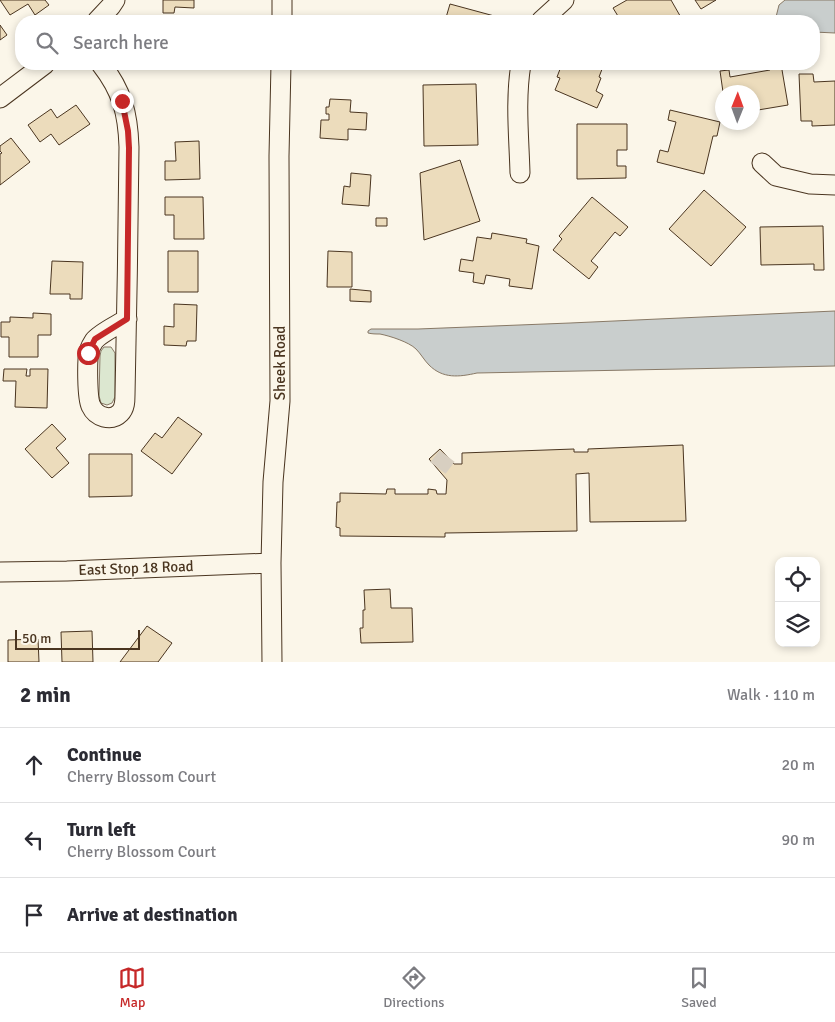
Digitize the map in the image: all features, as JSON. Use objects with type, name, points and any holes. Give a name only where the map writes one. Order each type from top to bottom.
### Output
[{"type":"street","points":[[103,15],[115,0]]},
{"type":"street","points":[[282,0],[282,15]]},
{"type":"street","points":[[548,15],[564,0]]},
{"type":"street","points":[[0,98],[37,70]]},
{"type":"street","points":[[106,70],[118,88],[128,131],[127,319],[125,405],[120,413],[112,418],[103,417],[90,406],[88,394],[88,353],[95,339],[127,319]]},
{"type":"street","name":"Sheek Road","points":[[272,662],[271,562],[273,482],[280,400],[279,156],[281,70]]},
{"type":"street","points":[[520,70],[518,111],[520,173]]},
{"type":"street","points":[[762,164],[776,176],[810,184],[835,185]]},
{"type":"street","name":"East Stop 18 Road","points":[[0,572],[271,562]]},
{"type":"green space","points":[[104,347],[111,347],[115,353],[115,397],[112,403],[107,405],[101,403],[99,396],[100,356]]},
{"type":"shaded area","points":[[785,0],[835,0],[835,33],[820,32],[820,15],[776,15],[779,5]]},
{"type":"shaded area","points":[[835,311],[835,366],[477,373],[451,376],[434,370],[416,349],[409,344],[389,336],[368,333],[371,329],[418,329]]},
{"type":"building","points":[[0,0],[45,0],[49,5],[35,15],[28,4],[10,15]]},
{"type":"building","points":[[163,0],[194,0],[194,8],[175,7],[174,13],[163,13]]},
{"type":"building","points":[[627,0],[671,0],[680,15],[617,15],[613,8]]},
{"type":"building","points":[[695,0],[716,0],[701,9]]},
{"type":"building","points":[[450,4],[491,15],[447,15]]},
{"type":"building","points":[[0,25],[7,35],[0,40]]},
{"type":"building","points":[[560,70],[602,70],[596,91],[603,95],[597,108],[555,90],[560,78],[557,77]]},
{"type":"building","points":[[729,70],[730,77],[770,70],[782,70],[788,105],[760,110],[760,85],[722,85],[720,71]]},
{"type":"building","points":[[799,74],[813,74],[814,82],[835,81],[835,125],[812,126],[812,121],[801,121]]},
{"type":"building","points":[[476,84],[478,145],[424,146],[423,85]]},
{"type":"building","points":[[330,99],[351,100],[350,112],[367,113],[366,130],[348,129],[348,140],[320,138],[321,120],[329,120],[329,114],[326,114],[326,107],[329,107]]},
{"type":"building","points":[[76,105],[90,124],[59,145],[51,134],[40,142],[28,125],[51,109],[57,118]]},
{"type":"building","points":[[670,110],[715,121],[715,130],[718,130],[717,136],[713,136],[704,174],[657,162],[660,150],[668,152],[676,122],[668,120]]},
{"type":"building","points":[[577,124],[627,124],[627,150],[617,150],[617,166],[626,166],[626,178],[577,179]]},
{"type":"building","points":[[11,138],[30,162],[0,185],[0,154],[2,153],[0,146]]},
{"type":"building","points":[[199,141],[200,179],[165,180],[165,161],[176,161],[175,142]]},
{"type":"building","points":[[460,160],[480,221],[424,240],[420,173]]},
{"type":"building","points":[[351,173],[371,175],[369,206],[342,204],[344,186],[350,187]]},
{"type":"building","points":[[704,190],[746,227],[711,266],[669,229]]},
{"type":"building","points":[[165,197],[203,197],[204,239],[174,239],[174,215],[165,215]]},
{"type":"building","points":[[592,197],[628,227],[620,236],[615,232],[591,261],[598,267],[589,279],[553,250],[562,239],[559,236]]},
{"type":"building","points":[[376,218],[387,218],[387,226],[376,226]]},
{"type":"building","points":[[823,226],[824,270],[814,270],[814,264],[761,265],[760,227]]},
{"type":"building","points":[[492,233],[527,239],[526,243],[539,246],[532,289],[509,286],[510,279],[486,275],[484,284],[473,282],[474,273],[459,271],[461,259],[473,261],[477,237],[491,239]]},
{"type":"building","points":[[168,251],[198,251],[198,292],[168,292]]},
{"type":"building","points":[[328,251],[352,252],[352,287],[327,287]]},
{"type":"building","points":[[52,261],[83,262],[82,299],[70,299],[70,294],[50,294]]},
{"type":"building","points":[[350,289],[371,291],[371,302],[350,301]]},
{"type":"building","points":[[174,304],[197,305],[196,341],[187,341],[186,346],[164,345],[164,326],[174,327]]},
{"type":"building","points":[[33,313],[51,314],[51,335],[38,335],[38,357],[9,357],[9,337],[1,337],[1,322],[10,322],[10,317],[33,318]]},
{"type":"building","points":[[4,369],[27,369],[26,376],[30,376],[30,369],[48,369],[47,408],[15,407],[16,381],[3,381]]},
{"type":"building","points":[[178,417],[202,434],[172,474],[141,451],[155,433],[162,438]]},
{"type":"building","points":[[52,424],[66,439],[56,448],[69,463],[52,478],[25,449]]},
{"type":"building","points":[[683,445],[686,521],[590,522],[589,473],[576,474],[577,531],[445,533],[445,537],[340,536],[340,528],[336,527],[337,502],[340,502],[340,493],[386,494],[387,489],[395,489],[395,494],[428,494],[428,489],[436,490],[437,494],[446,494],[447,480],[429,459],[440,449],[454,464],[462,464],[462,453],[574,449],[574,452],[588,452],[588,449]]},
{"type":"building","points":[[89,454],[132,454],[132,496],[89,497]]},
{"type":"building","points":[[390,589],[391,608],[412,608],[413,642],[361,643],[360,628],[363,628],[363,610],[365,610],[364,590]]},
{"type":"building","points":[[147,626],[172,643],[158,662],[120,662]]},
{"type":"building","points":[[92,631],[93,662],[62,662],[61,632]]},
{"type":"building","points":[[38,639],[39,662],[8,662],[8,640]]},
{"type":"tunnel","points":[[438,468],[447,456]]},
{"type":"route","points":[[88,353],[95,339],[127,319],[129,148],[128,131],[122,101]]}]
